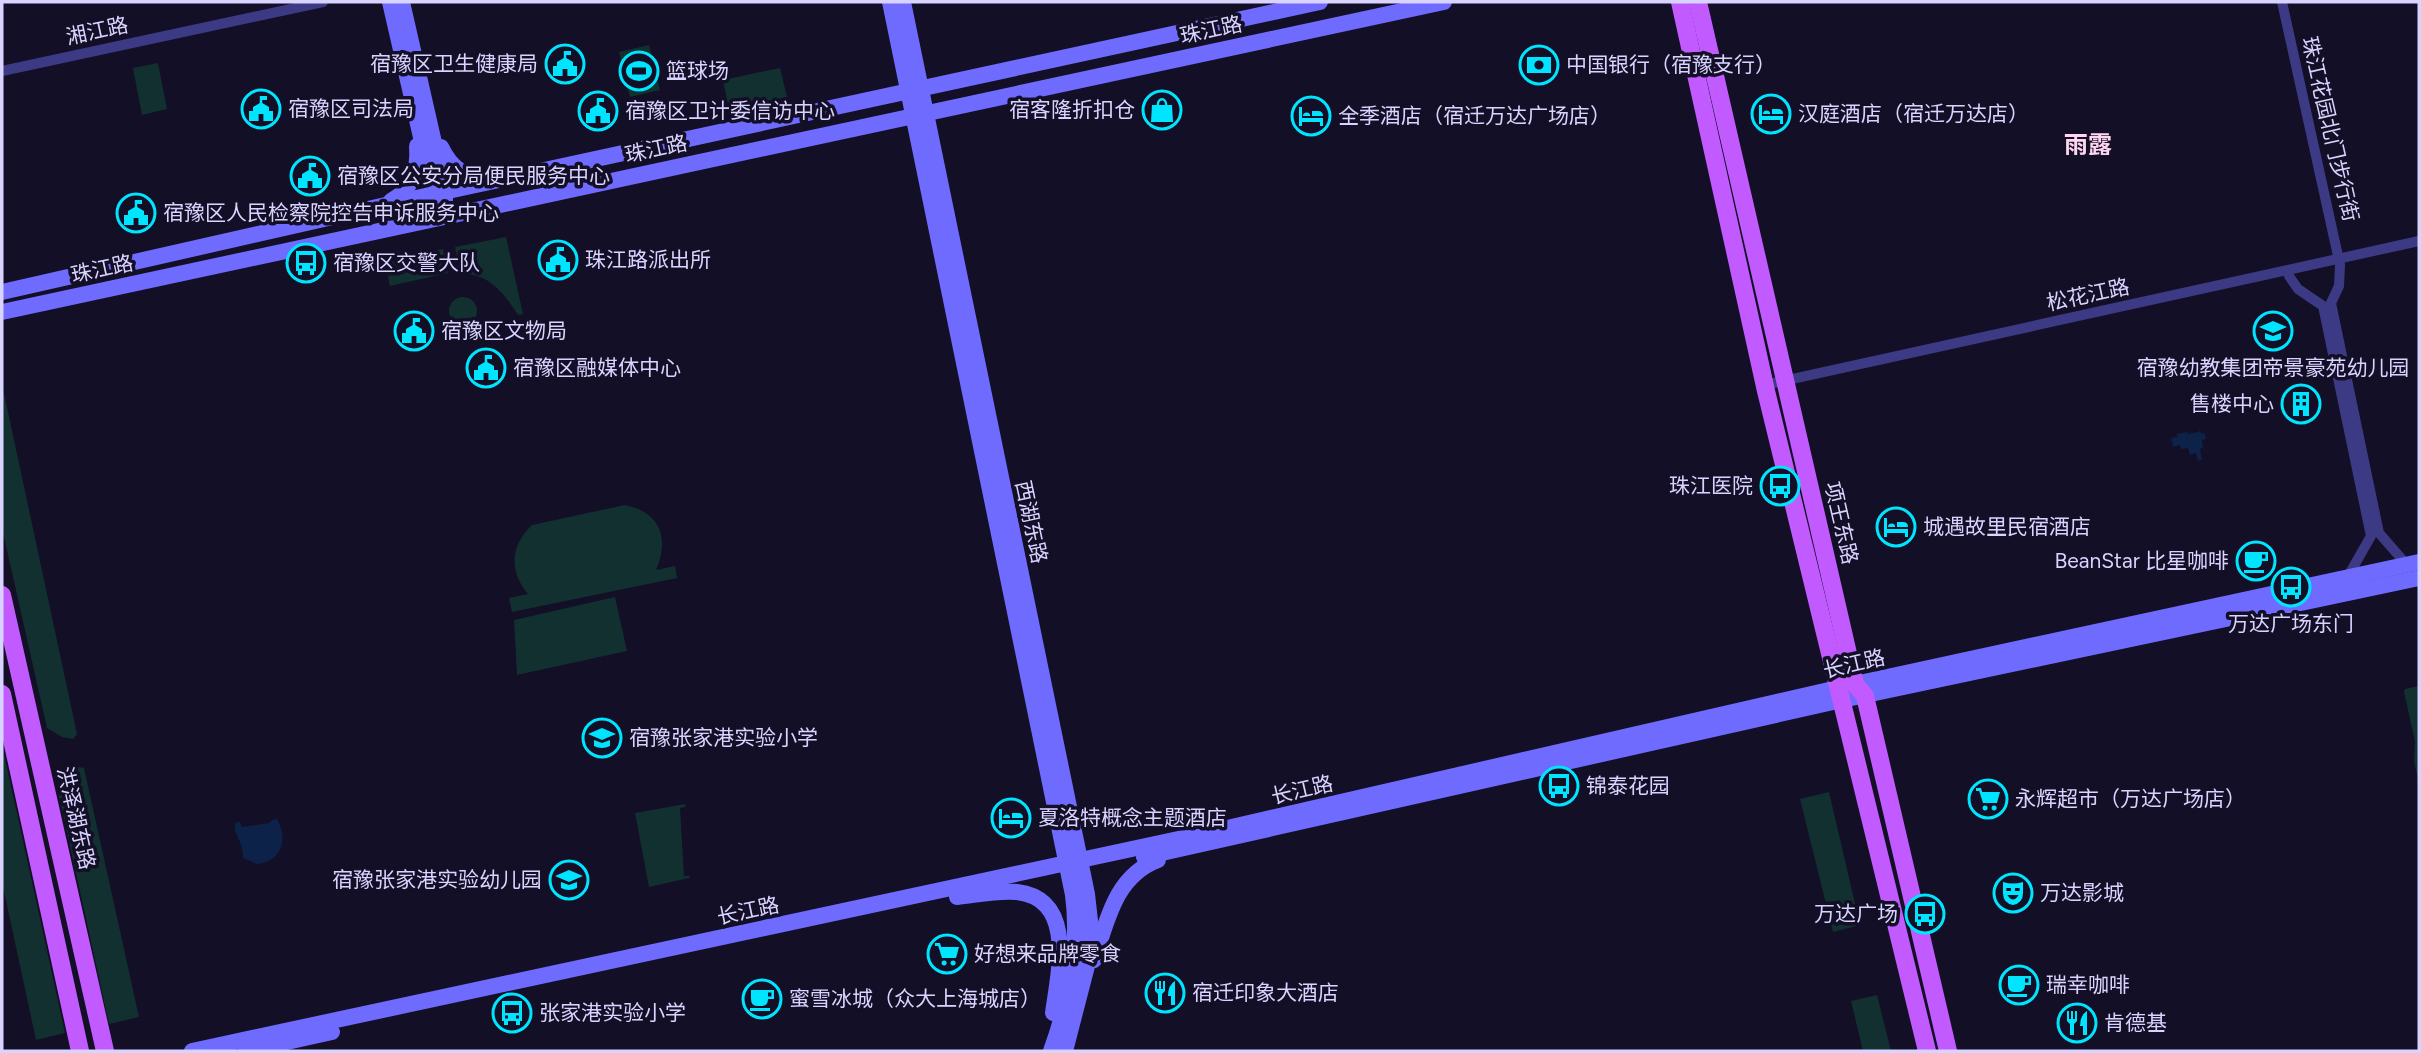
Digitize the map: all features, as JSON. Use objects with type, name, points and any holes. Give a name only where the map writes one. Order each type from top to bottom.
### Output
[{"type":"main road","name":"项王东路","points":[[1680,2],[1766,388],[1948,1051]]},
{"type":"main road","name":"项王东路","points":[[1698,2],[1785,384],[1927,1051]]},
{"type":"main road","name":"洪泽湖东路","points":[[2,595],[105,1051]]},
{"type":"main road","points":[[2,694],[80,1051]]},
{"type":"street","name":"湘江路","points":[[2,71],[323,2]]},
{"type":"street","points":[[390,2],[417,94],[451,165],[477,178],[508,178]]},
{"type":"street","points":[[402,2],[417,94],[445,216]]},
{"type":"street","name":"西湖东路","points":[[890,2],[915,90],[1074,867],[1090,921],[1087,966],[1057,1051]]},
{"type":"street","name":"西湖东路","points":[[903,2],[915,90]]},
{"type":"street","name":"珠江路","points":[[2,292],[439,192],[1320,2]]},
{"type":"street","name":"珠江路","points":[[2,312],[1444,2]]},
{"type":"street","name":"珠江花园北门步行街","points":[[2282,2],[2339,262]]},
{"type":"street","points":[[383,205],[405,191],[417,167],[417,94]]},
{"type":"street","name":"松花江路","points":[[1766,388],[2289,276],[2419,241]]},
{"type":"street","name":"松花江路","points":[[1785,384],[2339,262],[2419,248]]},
{"type":"street","points":[[2339,262],[2339,286],[2331,303],[2379,533],[2413,564]]},
{"type":"street","points":[[2289,276],[2298,289],[2323,306],[2371,536],[2347,578]]},
{"type":"street","name":"长江路","points":[[191,1051],[1074,867],[2413,564]]},
{"type":"street","name":"长江路","points":[[246,1051],[957,897],[1074,867],[1189,848],[1851,692],[2419,578]]},
{"type":"street","points":[[1057,1051],[1111,909],[1123,886],[1143,866],[1189,848]]},
{"type":"street","points":[[957,897],[1022,893],[1038,901],[1051,913],[1059,934],[1061,951],[1057,1051]]},
{"type":"green space","name":"篮球场","points":[[649,45],[660,90],[630,97],[619,52]]},
{"type":"green space","points":[[158,63],[167,109],[142,115],[133,68]]},
{"type":"green space","points":[[780,68],[787,97],[729,109],[723,80]]},
{"type":"green space","points":[[506,237],[523,314],[518,315],[495,286],[480,277],[461,274],[455,247]]},
{"type":"green space","points":[[443,249],[448,273],[390,286],[385,263]]},
{"type":"green space","points":[[463,297],[473,301],[477,311],[473,321],[463,325],[453,321],[449,311],[453,301]]},
{"type":"green space","points":[[2,384],[77,734],[73,739],[62,737],[47,728],[2,528]]},
{"type":"green space","points":[[625,505],[637,508],[654,520],[662,537],[656,570],[675,566],[677,578],[512,612],[509,598],[528,594],[515,568],[515,559],[519,541],[532,525]]},
{"type":"green space","points":[[615,597],[627,651],[517,675],[514,620]]},
{"type":"green space","points":[[2419,686],[2419,783],[2414,762],[2415,741],[2404,692],[2405,689]]},
{"type":"green space","points":[[2,745],[65,1033],[36,1040],[2,882]]},
{"type":"green space","points":[[79,767],[84,768],[139,1017],[109,1024],[58,791],[64,779]]},
{"type":"green space","points":[[1829,792],[1860,925],[1833,932],[1800,799]]},
{"type":"green space","points":[[685,804],[686,807],[680,808],[684,876],[690,876],[649,887],[635,813]]},
{"type":"green space","points":[[1877,995],[1891,1051],[1863,1051],[1851,1001]]},
{"type":"water","points":[[2200,429],[2201,434],[2205,433],[2206,439],[2202,440],[2203,448],[2200,449],[2202,460],[2198,461],[2196,453],[2190,455],[2188,448],[2181,449],[2180,445],[2173,447],[2171,438],[2177,437],[2177,434],[2199,432]]},
{"type":"water","points":[[277,819],[281,827],[282,842],[277,854],[272,859],[257,864],[243,858],[235,824],[239,821],[242,827],[269,823]]},
{"type":"place","name":"宿豫区卫生健康局","points":[[565,64]]},
{"type":"place","name":"中国银行（宿豫支行）","points":[[1539,65]]},
{"type":"place","name":"篮球场","points":[[639,71]]},
{"type":"place","name":"宿豫区司法局","points":[[261,109]]},
{"type":"place","name":"宿客隆折扣仓","points":[[1162,110]]},
{"type":"place","name":"宿豫区卫计委信访中心","points":[[598,111]]},
{"type":"place","name":"汉庭酒店（宿迁万达店）","points":[[1771,114]]},
{"type":"place","name":"全季酒店（宿迁万达广场店）","points":[[1311,116]]},
{"type":"place","name":"宿豫区公安分局便民服务中心","points":[[310,176]]},
{"type":"place","name":"宿豫区人民检察院控告申诉服务中心","points":[[136,213]]},
{"type":"place","name":"珠江路派出所","points":[[558,260]]},
{"type":"place","name":"宿豫区交警大队","points":[[306,263]]},
{"type":"place","name":"宿豫区文物局","points":[[414,331]]},
{"type":"place","name":"宿豫幼教集团帝景豪苑幼儿园","points":[[2273,331]]},
{"type":"place","name":"宿豫区融媒体中心","points":[[486,368]]},
{"type":"place","name":"售楼中心","points":[[2301,404]]},
{"type":"place","name":"珠江医院","points":[[1780,486]]},
{"type":"place","name":"城遇故里民宿酒店","points":[[1896,527]]},
{"type":"place","name":"BeanStar 比星咖啡","points":[[2256,561]]},
{"type":"place","name":"万达广场东门","points":[[2291,587]]},
{"type":"place","name":"宿豫张家港实验小学","points":[[602,738]]},
{"type":"place","name":"锦泰花园","points":[[1559,786]]},
{"type":"place","name":"永辉超市（万达广场店）","points":[[1988,799]]},
{"type":"place","name":"夏洛特概念主题酒店","points":[[1011,818]]},
{"type":"place","name":"宿豫张家港实验幼儿园","points":[[569,880]]},
{"type":"place","name":"万达影城","points":[[2013,893]]},
{"type":"place","name":"万达广场","points":[[1925,914]]},
{"type":"place","name":"好想来品牌零食","points":[[947,954]]},
{"type":"place","name":"瑞幸咖啡","points":[[2019,985]]},
{"type":"place","name":"宿迁印象大酒店","points":[[1165,993]]},
{"type":"place","name":"蜜雪冰城（众大上海城店）","points":[[762,999]]},
{"type":"place","name":"张家港实验小学","points":[[512,1013]]},
{"type":"place","name":"肯德基","points":[[2077,1023]]},
{"type":"district","name":"雨露","points":[[2088,145]]}]
